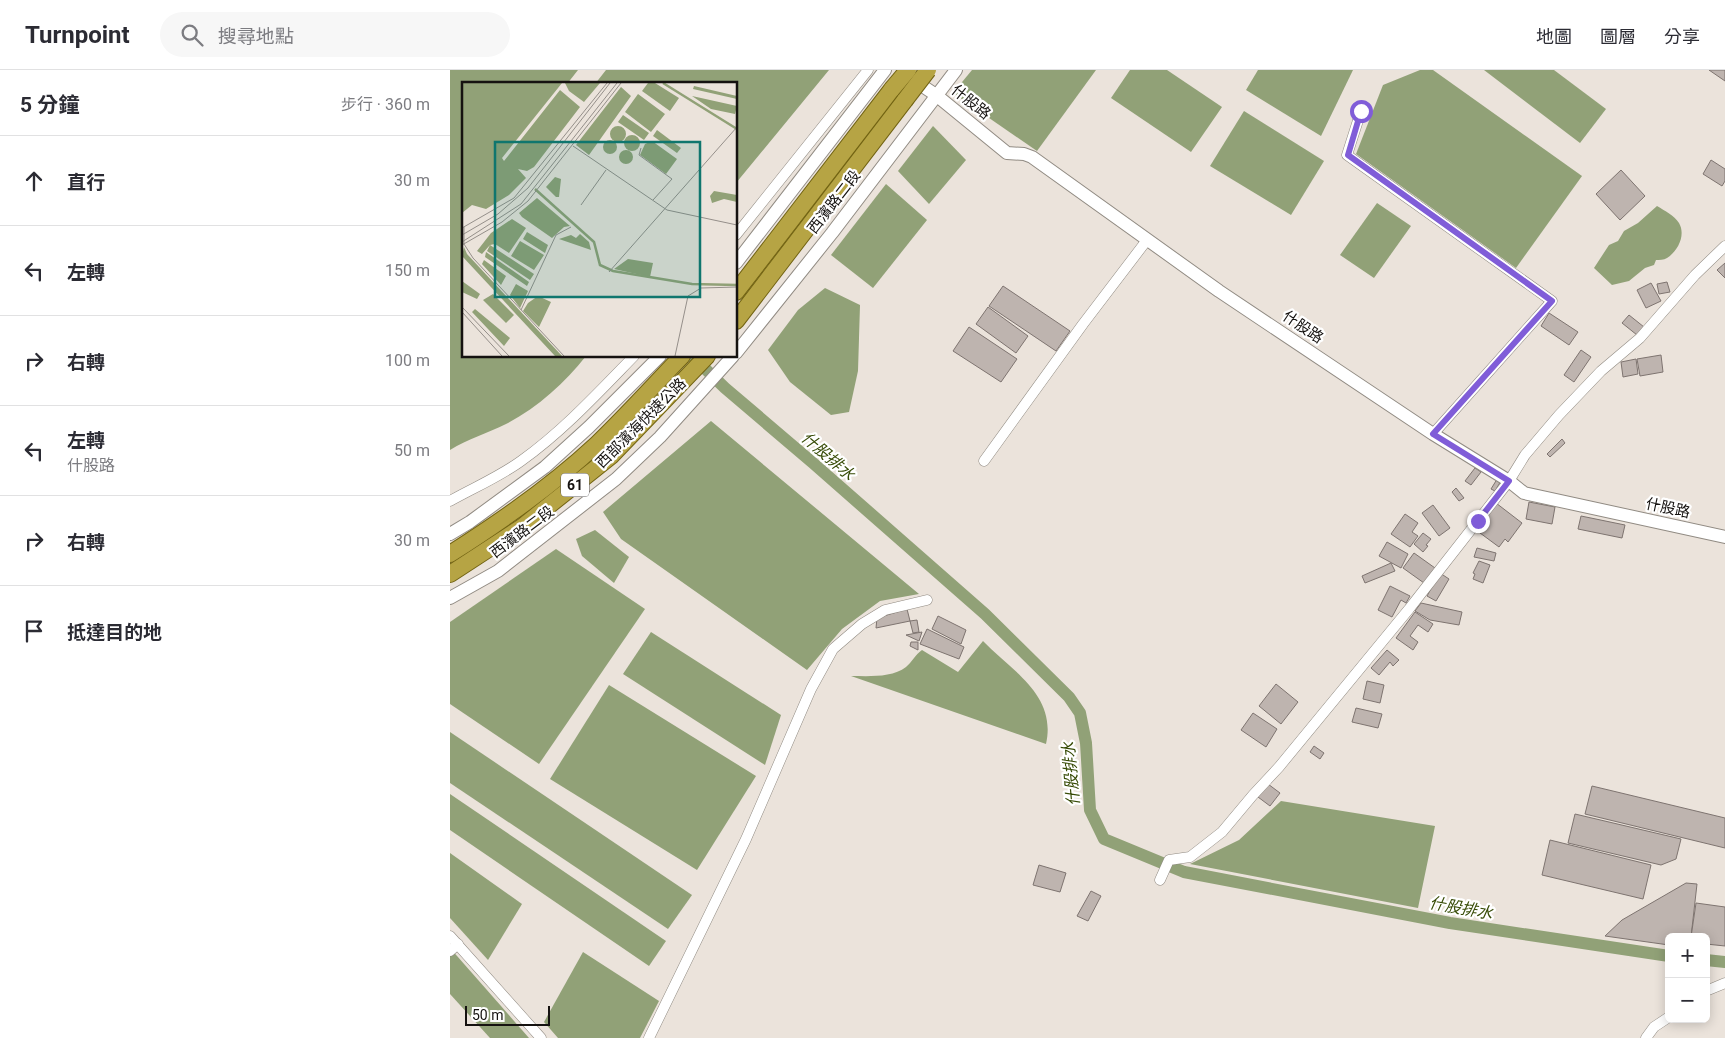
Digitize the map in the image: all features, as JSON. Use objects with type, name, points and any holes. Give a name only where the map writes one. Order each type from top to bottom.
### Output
[{"type":"highway","points":[[738,289],[908,70]]},
{"type":"highway","points":[[738,318],[928,70]]},
{"type":"highway","name":"西部濱海快速公路","points":[[450,574],[522,527],[610,456],[705,358]]},
{"type":"highway","name":"西部濱海快速公路","points":[[450,554],[499,523],[537,495],[589,451],[668,359]]},
{"type":"street","points":[[738,232],[868,70]]},
{"type":"street","points":[[738,260],[884,70]]},
{"type":"street","name":"什股路","points":[[898,70],[936,95],[1007,152],[1032,157],[1219,291],[1433,434],[1509,481],[1524,493],[1725,537]]},
{"type":"street","name":"西濱路二段","points":[[738,350],[832,233],[956,70]]},
{"type":"street","points":[[1361,111],[1348,155],[1552,301],[1433,434]]},
{"type":"street","points":[[984,461],[1083,324],[1147,240]]},
{"type":"street","points":[[1160,880],[1169,860],[1190,858],[1222,832],[1279,767],[1403,616],[1509,481],[1525,455],[1559,415],[1602,370],[1640,338],[1695,275],[1725,246]]},
{"type":"street","points":[[450,501],[519,463],[541,446],[569,422],[632,358]]},
{"type":"street","name":"西濱路二段","points":[[450,598],[498,571],[616,479],[660,437],[732,358]]},
{"type":"street","points":[[450,534],[470,522],[545,467],[589,426],[668,359]]},
{"type":"street","points":[[649,1038],[746,839],[811,689],[833,648],[862,624],[885,610],[927,600]]},
{"type":"street","points":[[450,936],[454,948],[541,1038]]},
{"type":"street","points":[[1710,989],[1725,983]]},
{"type":"street","points":[[1646,1038],[1654,1027],[1665,1020]]},
{"type":"shaded area","points":[[450,70],[578,70],[569,82],[462,82],[462,358],[584,358],[560,385],[529,410],[506,424],[450,450]]},
{"type":"shaded area","points":[[606,70],[829,70],[738,181],[738,82],[597,82]]},
{"type":"shaded area","points":[[972,70],[1096,70],[1037,151],[953,93]]},
{"type":"shaded area","points":[[1130,70],[1167,70],[1222,107],[1191,152],[1111,98]]},
{"type":"shaded area","points":[[1258,70],[1353,70],[1321,136],[1246,90]]},
{"type":"shaded area","points":[[1420,70],[1433,70],[1582,176],[1516,268],[1356,154],[1383,85]]},
{"type":"shaded area","points":[[1484,70],[1554,70],[1606,109],[1580,143]]},
{"type":"shaded area","points":[[1244,111],[1324,161],[1291,215],[1210,166]]},
{"type":"shaded area","points":[[933,126],[966,160],[929,204],[898,171]]},
{"type":"shaded area","points":[[886,184],[927,220],[873,288],[831,255]]},
{"type":"shaded area","points":[[1377,203],[1411,226],[1374,278],[1340,255]]},
{"type":"shaded area","points":[[1657,206],[1672,215],[1679,223],[1682,233],[1680,242],[1667,258],[1656,260],[1654,265],[1645,268],[1629,281],[1612,285],[1594,268],[1609,245],[1618,241],[1624,231],[1638,223]]},
{"type":"shaded area","points":[[825,288],[860,305],[858,371],[849,412],[831,415],[790,382],[768,350],[798,310]]},
{"type":"shaded area","points":[[711,421],[919,594],[880,601],[842,629],[807,670],[621,539],[603,512]]},
{"type":"shaded area","points":[[595,530],[629,557],[614,583],[582,556],[576,539]]},
{"type":"shaded area","points":[[556,549],[645,609],[539,764],[450,704],[450,622]]},
{"type":"shaded area","points":[[651,632],[781,715],[765,765],[623,674]]},
{"type":"shaded area","points":[[983,641],[1030,685],[1039,698],[1045,711],[1048,727],[1046,744],[851,676],[880,676],[900,671],[922,650],[958,672]]},
{"type":"shaded area","points":[[609,685],[756,776],[697,870],[550,779]]},
{"type":"shaded area","points":[[450,732],[692,895],[668,929],[450,783]]},
{"type":"shaded area","points":[[450,794],[666,941],[649,966],[450,830]]},
{"type":"shaded area","points":[[1281,801],[1435,826],[1418,908],[1190,864],[1239,840]]},
{"type":"shaded area","points":[[450,853],[522,904],[488,960],[450,918]]},
{"type":"shaded area","points":[[450,948],[529,1038],[490,1038],[450,994]]},
{"type":"shaded area","points":[[583,952],[659,1001],[640,1038],[558,1038],[544,1022]]},
{"type":"building","points":[[1709,70],[1725,70],[1725,81]]},
{"type":"building","points":[[1711,160],[1725,169],[1725,181],[1722,186],[1703,174]]},
{"type":"building","points":[[1621,170],[1645,196],[1620,220],[1596,194]]},
{"type":"building","points":[[1725,263],[1725,278],[1717,270]]},
{"type":"building","points":[[1667,282],[1670,292],[1659,294],[1657,284]]},
{"type":"building","points":[[1651,283],[1661,301],[1646,308],[1637,290]]},
{"type":"building","points":[[1003,286],[1070,331],[1056,351],[989,306]]},
{"type":"building","points":[[988,307],[1028,336],[1016,353],[976,324]]},
{"type":"building","points":[[1549,313],[1578,332],[1569,345],[1541,326]]},
{"type":"building","points":[[1629,315],[1644,327],[1637,335],[1622,323]]},
{"type":"building","points":[[969,327],[1017,359],[1001,382],[953,351]]},
{"type":"building","points":[[1581,350],[1591,357],[1574,382],[1564,375]]},
{"type":"building","points":[[1661,355],[1663,372],[1640,376],[1637,359]]},
{"type":"building","points":[[1636,359],[1638,374],[1623,377],[1621,362]]},
{"type":"building","points":[[1562,439],[1565,443],[1550,457],[1547,454]]},
{"type":"building","points":[[1475,468],[1481,472],[1471,485],[1465,481]]},
{"type":"building","points":[[1499,476],[1502,479],[1495,491],[1491,489]]},
{"type":"building","points":[[1456,488],[1464,498],[1459,501],[1452,492]]},
{"type":"building","points":[[1529,502],[1555,507],[1552,524],[1526,519]]},
{"type":"building","points":[[1496,503],[1522,523],[1508,542],[1505,539],[1499,547],[1476,530]]},
{"type":"building","points":[[1433,505],[1450,528],[1439,536],[1422,513]]},
{"type":"building","points":[[1405,514],[1418,523],[1412,532],[1418,536],[1410,547],[1391,534]]},
{"type":"building","points":[[1581,516],[1625,525],[1622,538],[1578,529]]},
{"type":"building","points":[[1423,533],[1431,539],[1423,552],[1414,544]]},
{"type":"building","points":[[1387,542],[1408,554],[1401,568],[1379,556]]},
{"type":"building","points":[[1477,548],[1496,553],[1494,561],[1474,557]]},
{"type":"building","points":[[1414,553],[1435,568],[1424,583],[1403,568]]},
{"type":"building","points":[[1479,561],[1490,565],[1483,583],[1473,579],[1475,574],[1473,573]]},
{"type":"building","points":[[1391,563],[1395,571],[1365,583],[1362,576]]},
{"type":"building","points":[[1440,573],[1449,579],[1436,601],[1427,596]]},
{"type":"building","points":[[1390,586],[1410,596],[1406,603],[1401,600],[1392,617],[1378,610]]},
{"type":"building","points":[[1421,603],[1462,612],[1459,625],[1430,620],[1415,611]]},
{"type":"building","points":[[907,609],[910,621],[876,628],[877,618]]},
{"type":"building","points":[[1415,612],[1433,624],[1428,632],[1418,625],[1410,636],[1418,642],[1413,650],[1396,638]]},
{"type":"building","points":[[938,616],[966,630],[961,644],[932,629]]},
{"type":"building","points":[[917,620],[919,632],[913,633],[910,621]]},
{"type":"building","points":[[927,629],[964,647],[959,659],[920,644]]},
{"type":"building","points":[[922,632],[919,641],[906,635]]},
{"type":"building","points":[[911,642],[918,642],[918,650],[910,646]]},
{"type":"building","points":[[1387,650],[1399,660],[1393,666],[1390,662],[1379,675],[1371,668]]},
{"type":"building","points":[[1367,681],[1384,685],[1380,703],[1363,699]]},
{"type":"building","points":[[1276,684],[1298,702],[1281,724],[1259,706]]},
{"type":"building","points":[[1356,708],[1382,714],[1378,728],[1352,722]]},
{"type":"building","points":[[1253,713],[1277,729],[1266,747],[1241,730]]},
{"type":"building","points":[[1314,746],[1324,753],[1320,759],[1310,752]]},
{"type":"building","points":[[1268,784],[1280,793],[1270,806],[1258,797]]},
{"type":"building","points":[[1592,786],[1725,818],[1725,848],[1585,814]]},
{"type":"building","points":[[1575,814],[1681,839],[1676,859],[1661,865],[1568,843]]},
{"type":"building","points":[[1550,840],[1651,865],[1643,899],[1542,875]]},
{"type":"building","points":[[1039,865],[1066,873],[1060,892],[1033,885]]},
{"type":"building","points":[[1686,883],[1697,884],[1691,933],[1665,933],[1665,944],[1605,936],[1622,920]]},
{"type":"building","points":[[1091,891],[1101,896],[1088,921],[1077,916]]},
{"type":"building","points":[[1696,903],[1725,907],[1725,946],[1710,944],[1710,933],[1692,933]]},
{"type":"waterway","name":"什股排水","points":[[694,358],[725,388],[985,614],[1069,697],[1080,713],[1086,743],[1090,810],[1104,839],[1184,872],[1450,923],[1665,955]]},
{"type":"waterway","name":"什股排水","points":[[1710,960],[1725,962]]},
{"type":"route","points":[[1361,111],[1348,155],[1552,301],[1433,434],[1509,481],[1478,521]]}]
